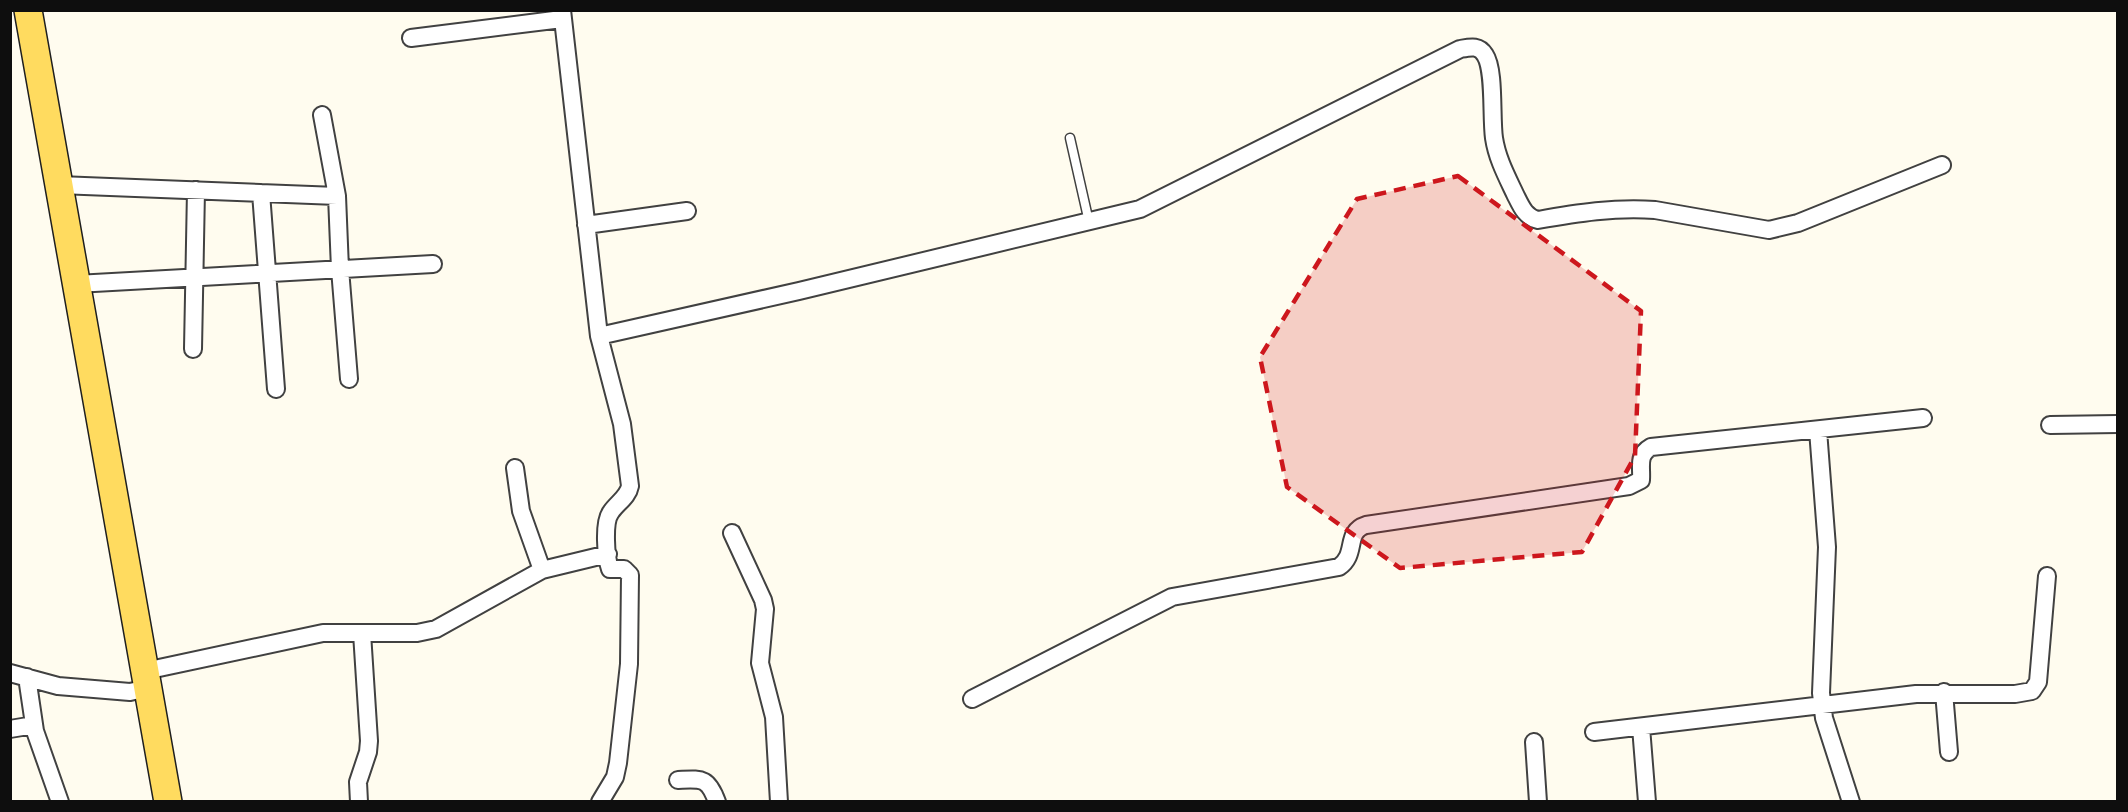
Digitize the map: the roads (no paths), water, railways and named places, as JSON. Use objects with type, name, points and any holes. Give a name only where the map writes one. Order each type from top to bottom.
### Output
[{"type":"main road","points":[[11,10],[141,684],[168,801]]},
{"type":"main road","points":[[28,10],[76,284],[141,684],[149,801]]},
{"type":"street","points":[[411,38],[562,15],[599,336],[623,430],[630,486],[627,494],[607,518],[610,569],[624,569],[630,575],[629,664],[618,763],[615,777],[600,801]]},
{"type":"street","points":[[599,336],[799,291],[1140,209],[1460,49],[1472,47],[1480,49],[1487,57],[1490,70],[1497,156],[1523,210],[1530,219],[1538,220],[1615,208],[1636,208],[1768,230],[1798,223],[1942,165]]},
{"type":"street","points":[[322,115],[337,196],[349,379]]},
{"type":"street","points":[[59,185],[337,196]]},
{"type":"street","points":[[193,350],[196,190]]},
{"type":"street","points":[[261,193],[276,389]]},
{"type":"street","points":[[586,225],[687,211]]},
{"type":"street","points":[[76,284],[433,264]]},
{"type":"street","points":[[972,699],[1172,597],[1340,567],[1350,555],[1353,534],[1359,527],[1629,486],[1641,480],[1640,459],[1644,451],[1651,447],[1923,418]]},
{"type":"street","points":[[2049,425],[2118,424]]},
{"type":"street","points":[[1818,430],[1827,547],[1822,706],[1851,801]]},
{"type":"street","points":[[515,468],[521,511],[542,570]]},
{"type":"street","points":[[732,534],[765,609],[760,663],[774,717],[779,801]]},
{"type":"street","points":[[19,675],[58,686],[141,684],[323,633],[417,633],[436,629],[542,570],[608,555]]},
{"type":"street","points":[[1594,732],[1916,694],[1944,692],[2015,694],[2032,691],[2038,682],[2047,576]]},
{"type":"street","points":[[359,801],[358,782],[368,752],[369,741],[362,633]]},
{"type":"street","points":[[19,675],[60,801]]},
{"type":"street","points":[[1944,692],[1949,752]]},
{"type":"street","points":[[10,729],[34,725]]},
{"type":"street","points":[[1641,727],[1647,801]]},
{"type":"street","points":[[1534,742],[1538,801]]},
{"type":"street","points":[[678,780],[706,781],[712,788],[717,801]]},
{"type":"lane","points":[[1070,138],[1089,222]]}]
